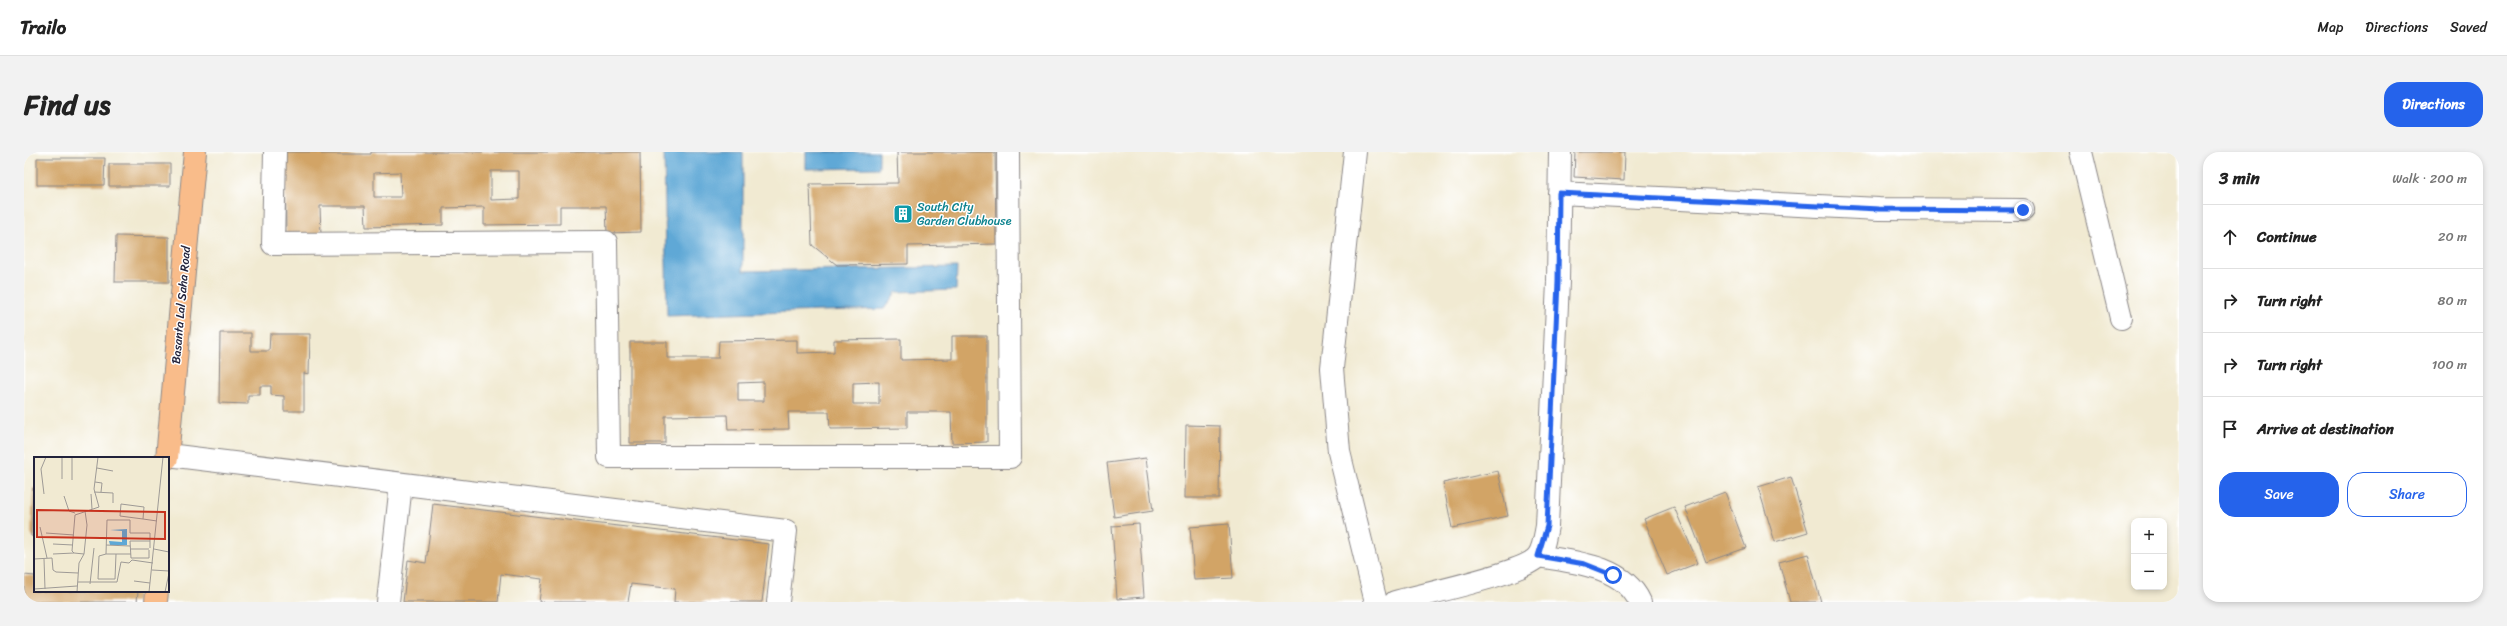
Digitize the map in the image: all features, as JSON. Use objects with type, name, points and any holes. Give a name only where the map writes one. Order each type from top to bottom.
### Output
[{"type":"main road","name":"Basanta Lal Saha Road","points":[[168,456],[196,152]]},
{"type":"main road","points":[[156,602],[157,592]]},
{"type":"street","points":[[276,152],[273,244],[606,242],[609,457],[1010,457],[1008,152]]},
{"type":"street","points":[[1355,152],[1332,368],[1339,452],[1376,602]]},
{"type":"street","points":[[1538,556],[1547,526],[1558,282],[1560,152]]},
{"type":"street","points":[[2081,152],[2121,318]]},
{"type":"street","points":[[1559,193],[1879,209],[2023,210]]},
{"type":"street","points":[[168,456],[786,531],[778,602]]},
{"type":"street","points":[[388,602],[401,484]]},
{"type":"street","points":[[1395,602],[1516,569],[1538,556],[1585,564],[1621,578],[1636,593],[1640,602]]},
{"type":"water","points":[[664,152],[743,152],[743,271],[957,267],[956,290],[896,292],[884,309],[667,316]]},
{"type":"water","points":[[806,152],[879,152],[879,168],[806,169]]},
{"type":"building","points":[[285,152],[371,154],[371,152],[640,152],[641,232],[607,233],[606,206],[560,206],[560,224],[484,225],[484,207],[443,208],[443,225],[366,227],[365,206],[320,206],[321,235],[286,236]],"holes":[[[491,171],[519,171],[519,199],[491,200]],[[400,172],[401,197],[374,197],[374,173]]]},
{"type":"building","name":"South City Garden Clubhouse","points":[[897,152],[995,152],[996,244],[908,246],[908,264],[837,265],[812,245],[810,184],[898,183]]},
{"type":"building","points":[[1575,152],[1625,152],[1624,180],[1574,177]]},
{"type":"building","points":[[37,158],[105,158],[104,185],[37,185]]},
{"type":"building","points":[[109,164],[170,164],[170,186],[109,186]]},
{"type":"building","points":[[116,236],[169,237],[169,282],[115,282]]},
{"type":"building","points":[[220,333],[251,333],[251,351],[269,351],[270,334],[310,334],[309,374],[304,373],[304,411],[284,411],[284,396],[271,395],[271,386],[260,386],[260,395],[248,395],[248,404],[219,403]]},
{"type":"building","points":[[952,336],[987,336],[987,442],[952,443],[951,412],[907,412],[907,428],[830,429],[829,412],[788,412],[789,429],[728,430],[727,415],[665,416],[665,443],[630,443],[630,342],[667,342],[667,358],[718,358],[719,341],[797,340],[797,353],[834,352],[834,340],[901,339],[901,360],[952,359]],"holes":[[[764,382],[764,401],[738,401],[738,383]],[[879,382],[879,404],[853,404],[853,383]]]},
{"type":"building","points":[[1186,425],[1220,426],[1219,498],[1185,498]]},
{"type":"building","points":[[1146,458],[1153,511],[1114,517],[1107,463]]},
{"type":"building","points":[[1498,471],[1508,516],[1452,528],[1443,483]]},
{"type":"building","points":[[1791,477],[1808,532],[1775,542],[1758,487]]},
{"type":"building","points":[[33,488],[34,488],[34,537],[31,536]]},
{"type":"building","points":[[1725,492],[1746,548],[1706,562],[1685,507]]},
{"type":"building","points":[[433,504],[769,544],[762,602],[674,602],[675,589],[631,584],[628,602],[539,602],[542,579],[501,574],[498,602],[403,602],[408,560],[426,563]]},
{"type":"building","points":[[1674,507],[1698,563],[1667,575],[1644,519]]},
{"type":"building","points":[[1139,524],[1144,597],[1117,599],[1112,526]]},
{"type":"building","points":[[1229,524],[1233,578],[1194,580],[1190,527]]},
{"type":"building","points":[[1808,554],[1821,602],[1790,602],[1779,562]]},
{"type":"building","points":[[24,575],[34,576],[34,592],[138,592],[137,602],[24,602]]},
{"type":"place","name":"South City Garden Clubhouse","points":[[903,214]]},
{"type":"route","points":[[1613,575],[1585,564],[1538,556],[1544,541],[1547,526],[1558,282],[1559,193],[1879,209],[2023,210]]}]
